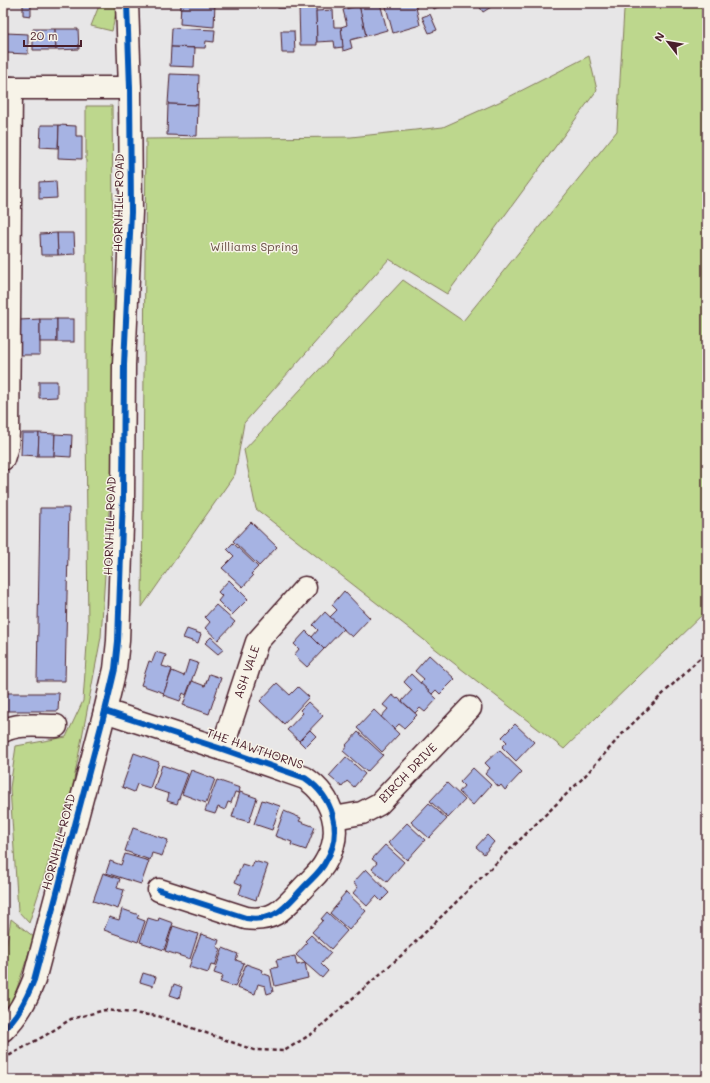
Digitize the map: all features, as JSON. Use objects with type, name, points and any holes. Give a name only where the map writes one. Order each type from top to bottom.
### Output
[{"type":"street","name":"HORNHILL ROAD","points":[[3,1030],[13,1020],[26,1000],[34,980],[105,712],[115,668],[118,641],[123,496],[124,365],[131,212],[130,88],[127,3]]},
{"type":"street","points":[[3,459],[7,446],[8,433],[7,88],[130,88]]},
{"type":"street","name":"ASH VALE","points":[[222,749],[258,642],[305,588]]},
{"type":"street","name":"BIRCH DRIVE","points":[[334,818],[362,813],[379,804],[470,708]]},
{"type":"street","name":"THE HAWTHORNS","points":[[105,712],[222,749],[305,778],[312,783],[325,798],[334,818],[333,846],[326,862],[281,911],[264,919],[258,920],[246,918],[159,890]]},
{"type":"street","points":[[3,731],[23,726],[56,726]]},
{"type":"path","points":[[3,1059],[71,1019],[105,1010],[158,1016],[254,1050],[284,1051],[313,1033],[403,954],[583,778],[624,732],[707,651]]},
{"type":"green space","points":[[100,3],[118,3],[112,31],[91,26]]},
{"type":"green space","points":[[632,3],[707,3],[707,610],[564,749],[256,509],[244,450],[403,280],[463,321],[617,131],[624,10]]},
{"type":"green space","name":"Williams Spring","points":[[589,56],[597,90],[447,294],[389,259],[244,423],[235,474],[142,607],[146,139],[351,137],[443,127],[499,102]]},
{"type":"green space","points":[[86,106],[112,106],[115,417],[101,637],[72,790],[29,923],[18,911],[10,788],[16,746],[66,737],[83,701],[88,630],[86,422]]},
{"type":"green space","points":[[11,919],[34,937],[13,1000],[3,1011],[3,964]]},
{"type":"building","points":[[23,3],[31,3],[31,16],[23,15]]},
{"type":"building","points":[[181,3],[215,3],[214,27],[180,24]]},
{"type":"building","points":[[278,3],[292,3],[292,8],[278,8]]},
{"type":"building","points":[[380,3],[387,30],[366,36],[359,5]]},
{"type":"building","points":[[385,3],[415,3],[420,25],[393,33]]},
{"type":"building","points":[[431,3],[447,3],[434,9]]},
{"type":"building","points":[[477,3],[489,3],[491,7],[483,12]]},
{"type":"building","points":[[359,5],[366,36],[350,40],[352,48],[343,51],[341,27],[347,25],[343,10]]},
{"type":"building","points":[[316,6],[317,45],[300,45],[299,7]]},
{"type":"building","points":[[333,10],[334,27],[341,27],[343,47],[335,48],[334,41],[317,42],[316,11]]},
{"type":"building","points":[[430,14],[437,30],[429,33],[422,17]]},
{"type":"building","points":[[172,28],[215,30],[214,42],[206,41],[205,48],[171,47]]},
{"type":"building","points":[[33,29],[55,29],[56,50],[33,50]]},
{"type":"building","points":[[55,29],[78,29],[79,49],[56,50]]},
{"type":"building","points":[[281,31],[294,31],[295,53],[282,53]]},
{"type":"building","points":[[3,33],[6,33],[6,53],[3,53]]},
{"type":"building","points":[[6,33],[28,34],[28,54],[6,53]]},
{"type":"building","points":[[171,47],[195,48],[194,67],[170,66]]},
{"type":"building","points":[[170,74],[199,75],[198,105],[168,104]]},
{"type":"building","points":[[168,104],[198,105],[197,136],[167,135]]},
{"type":"building","points":[[41,125],[59,125],[58,148],[40,147]]},
{"type":"building","points":[[59,125],[76,126],[76,136],[82,136],[82,159],[58,158]]},
{"type":"building","points":[[56,181],[57,198],[39,199],[39,182]]},
{"type":"building","points":[[57,233],[74,233],[75,254],[58,255]]},
{"type":"building","points":[[57,233],[58,255],[41,255],[40,234]]},
{"type":"building","points":[[40,319],[40,355],[19,355],[19,320]]},
{"type":"building","points":[[40,319],[57,319],[57,342],[40,342]]},
{"type":"building","points":[[57,319],[74,319],[74,342],[57,342]]},
{"type":"building","points":[[39,381],[57,381],[57,397],[39,398]]},
{"type":"building","points":[[22,433],[39,433],[38,456],[21,455]]},
{"type":"building","points":[[39,433],[55,434],[54,456],[38,456]]},
{"type":"building","points":[[55,434],[72,435],[71,457],[54,456]]},
{"type":"building","points":[[40,508],[69,508],[65,681],[37,681]]},
{"type":"building","points":[[6,509],[6,592],[3,592],[3,510]]},
{"type":"building","points":[[251,522],[277,547],[259,566],[233,541]]},
{"type":"building","points":[[233,543],[258,567],[251,574],[253,576],[243,587],[222,568],[234,556],[227,549]]},
{"type":"building","points":[[229,580],[248,599],[232,615],[218,601],[222,596],[218,592]]},
{"type":"building","points":[[344,591],[370,618],[352,637],[330,617],[337,610],[332,605]]},
{"type":"building","points":[[216,605],[235,622],[218,640],[205,628],[210,622],[205,617]]},
{"type":"building","points":[[325,612],[343,629],[324,649],[312,637],[318,630],[313,625]]},
{"type":"building","points":[[187,629],[201,634],[198,643],[183,638]]},
{"type":"building","points":[[306,631],[324,649],[307,667],[294,655],[299,649],[294,644]]},
{"type":"building","points":[[211,637],[224,649],[218,654],[205,643]]},
{"type":"building","points":[[156,652],[166,655],[162,666],[172,669],[164,693],[141,685],[149,661],[152,662]]},
{"type":"building","points":[[429,655],[455,679],[440,694],[436,690],[432,694],[420,683],[424,679],[415,671]]},
{"type":"building","points":[[189,660],[198,663],[186,695],[183,693],[180,701],[163,695],[172,671],[184,676]]},
{"type":"building","points":[[209,674],[221,678],[209,714],[183,705],[192,681],[205,686]]},
{"type":"building","points":[[411,674],[437,699],[425,712],[420,708],[415,713],[402,701],[412,690],[404,682]]},
{"type":"building","points":[[277,683],[290,695],[298,687],[309,697],[284,724],[260,701]]},
{"type":"building","points":[[3,693],[59,693],[58,711],[3,711]]},
{"type":"building","points":[[392,695],[397,699],[398,698],[417,715],[404,728],[399,724],[394,729],[381,717],[388,709],[383,705]]},
{"type":"building","points":[[308,702],[323,716],[299,741],[287,730],[303,713],[300,710]]},
{"type":"building","points":[[374,710],[399,734],[382,752],[357,728]]},
{"type":"building","points":[[515,724],[534,742],[516,761],[502,747],[507,742],[502,737]]},
{"type":"building","points":[[310,730],[316,736],[305,747],[299,741]]},
{"type":"building","points":[[358,732],[383,755],[367,772],[343,751],[347,746],[346,745]]},
{"type":"building","points":[[499,750],[522,772],[505,790],[501,785],[499,787],[485,774],[490,768],[485,763]]},
{"type":"building","points":[[134,753],[159,762],[150,788],[137,784],[134,792],[122,787]]},
{"type":"building","points":[[346,757],[365,774],[354,787],[347,781],[342,787],[329,776]]},
{"type":"building","points":[[162,765],[188,774],[177,804],[167,801],[169,794],[154,789]]},
{"type":"building","points":[[473,768],[491,785],[473,805],[459,792],[464,786],[460,782]]},
{"type":"building","points":[[191,770],[215,779],[206,803],[182,794]]},
{"type":"building","points":[[217,780],[240,788],[239,793],[235,792],[231,803],[228,802],[225,810],[218,807],[215,814],[205,811]]},
{"type":"building","points":[[447,783],[465,800],[448,818],[430,801]]},
{"type":"building","points":[[240,792],[257,798],[249,822],[232,817]]},
{"type":"building","points":[[262,800],[280,806],[272,830],[254,824]]},
{"type":"building","points":[[429,803],[447,819],[429,838],[411,822]]},
{"type":"building","points":[[284,811],[301,818],[299,821],[315,827],[306,850],[291,845],[292,842],[275,836]]},
{"type":"building","points":[[407,823],[425,840],[407,860],[388,843]]},
{"type":"building","points":[[133,828],[168,840],[162,856],[152,853],[150,860],[125,851]]},
{"type":"building","points":[[487,835],[494,842],[484,854],[476,847]]},
{"type":"building","points":[[385,845],[404,862],[387,882],[372,869],[377,863],[372,859]]},
{"type":"building","points":[[125,854],[149,861],[141,884],[106,873],[110,861],[121,865]]},
{"type":"building","points":[[254,861],[268,865],[256,900],[239,894],[242,885],[235,882],[242,864],[252,867]]},
{"type":"building","points":[[366,869],[389,893],[381,901],[376,896],[367,906],[353,893],[358,887],[353,883]]},
{"type":"building","points":[[103,873],[120,879],[117,888],[124,890],[118,909],[93,901]]},
{"type":"building","points":[[346,892],[366,911],[349,930],[330,913]]},
{"type":"building","points":[[122,909],[139,915],[137,918],[145,921],[138,942],[104,930],[109,917],[119,920]]},
{"type":"building","points":[[327,912],[347,931],[331,949],[312,932],[323,920],[321,919]]},
{"type":"building","points":[[148,918],[158,921],[159,918],[173,923],[164,950],[140,942]]},
{"type":"building","points":[[173,926],[198,934],[190,959],[165,951]]},
{"type":"building","points":[[201,934],[219,940],[217,947],[221,949],[215,966],[211,965],[208,973],[189,967]]},
{"type":"building","points":[[311,935],[331,953],[321,964],[328,971],[322,978],[296,955],[307,943],[305,941]]},
{"type":"building","points":[[223,948],[238,954],[236,960],[244,963],[235,987],[220,982],[223,976],[214,973]]},
{"type":"building","points":[[295,956],[297,965],[305,963],[308,978],[275,986],[271,969],[278,967],[276,960]]},
{"type":"building","points":[[246,964],[263,970],[262,973],[270,976],[273,992],[267,994],[265,986],[258,984],[255,994],[237,988]]},
{"type":"building","points":[[143,973],[156,977],[153,986],[140,982]]},
{"type":"building","points":[[174,984],[182,987],[179,998],[170,995]]},
{"type":"cycle path","points":[[3,1030],[21,1007],[34,980],[115,669],[118,641],[123,497],[124,365],[131,212],[130,88],[127,3]]},
{"type":"cycle path","points":[[105,711],[305,778],[323,795],[333,816],[335,827],[334,838],[331,850],[324,865],[284,908],[272,916],[256,919],[246,918],[159,890]]}]
